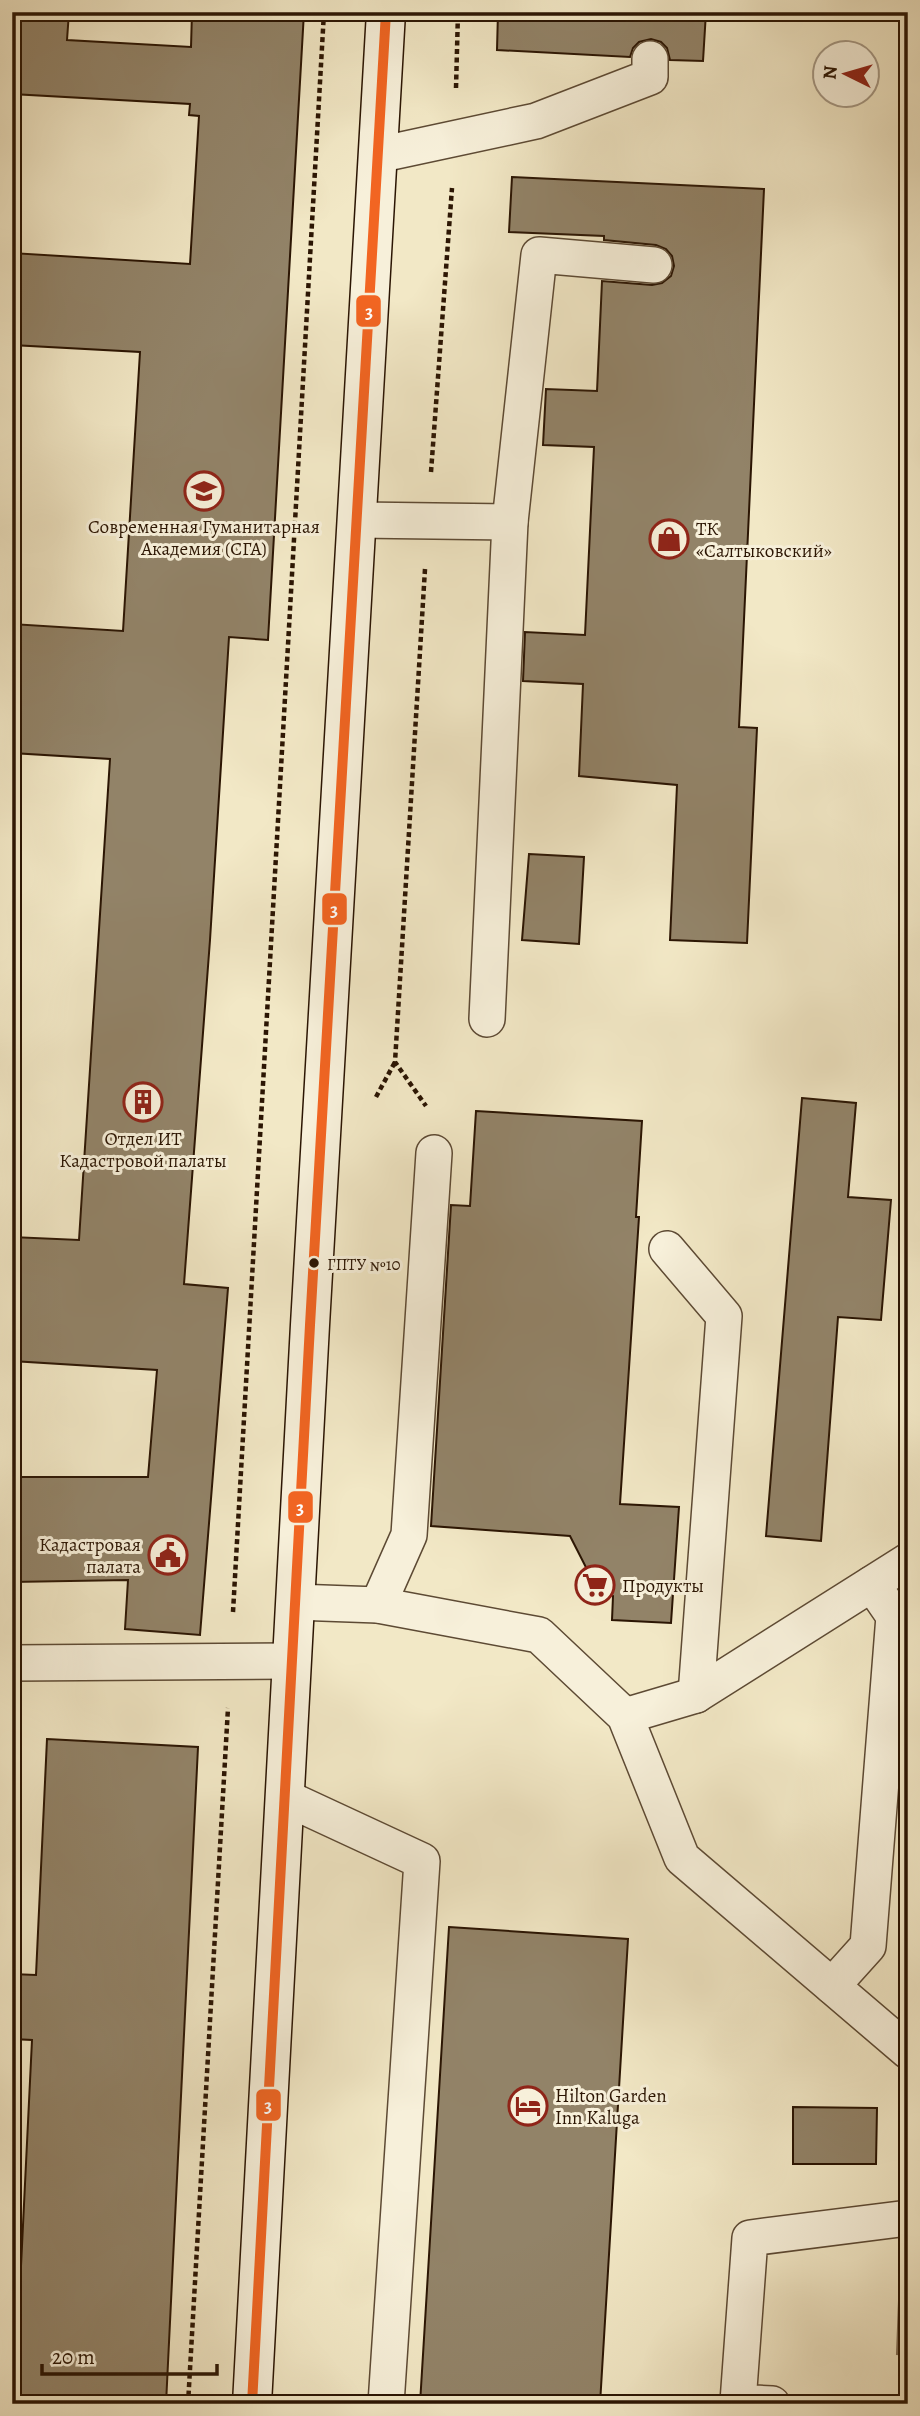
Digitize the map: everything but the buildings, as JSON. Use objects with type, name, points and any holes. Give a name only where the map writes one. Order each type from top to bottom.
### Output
[{"type":"main road","points":[[252,2404],[291,1661],[386,12]]},
{"type":"lane","points":[[378,155],[536,121],[650,77],[650,59]]},
{"type":"lane","points":[[487,1019],[510,522],[539,255],[654,265]]},
{"type":"lane","points":[[358,520],[510,522]]},
{"type":"lane","points":[[378,1605],[409,1535],[434,1153]]},
{"type":"lane","points":[[667,1249],[724,1316],[696,1695]]},
{"type":"lane","points":[[625,1716],[696,1695],[908,1561]]},
{"type":"lane","points":[[832,1986],[868,1946],[894,1616],[872,1584]]},
{"type":"lane","points":[[295,1602],[378,1605],[539,1635],[625,1716],[682,1858],[908,2051]]},
{"type":"lane","points":[[12,1662],[291,1661]]},
{"type":"lane","points":[[284,1797],[422,1861],[386,2404]]},
{"type":"lane","points":[[772,2404],[738,2402],[750,2238],[908,2218]]},
{"type":"path","points":[[188,2404],[324,12]]},
{"type":"path","points":[[434,1153],[428,1109],[395,1062],[428,521],[455,139],[458,12]]},
{"type":"shaded area","points":[[908,2273],[908,2355],[897,2354],[900,2274]]},
{"type":"transit line","name":"3","points":[[252,2404],[310,1325],[386,12]]},
{"type":"place","name":"Современная Гуманитарная Академия (СГА)","points":[[204,491]]},
{"type":"place","name":"ТК «Салтыковский»","points":[[669,539]]},
{"type":"place","name":"Отдел ИТ Кадастровой палаты","points":[[143,1102]]},
{"type":"place","name":"ГПТУ №10","points":[[314,1263]]},
{"type":"place","name":"Кадастровая палата","points":[[168,1555]]},
{"type":"place","name":"Продукты","points":[[595,1585]]},
{"type":"place","name":"Hilton Garden Inn Kaluga","points":[[528,2106]]}]
